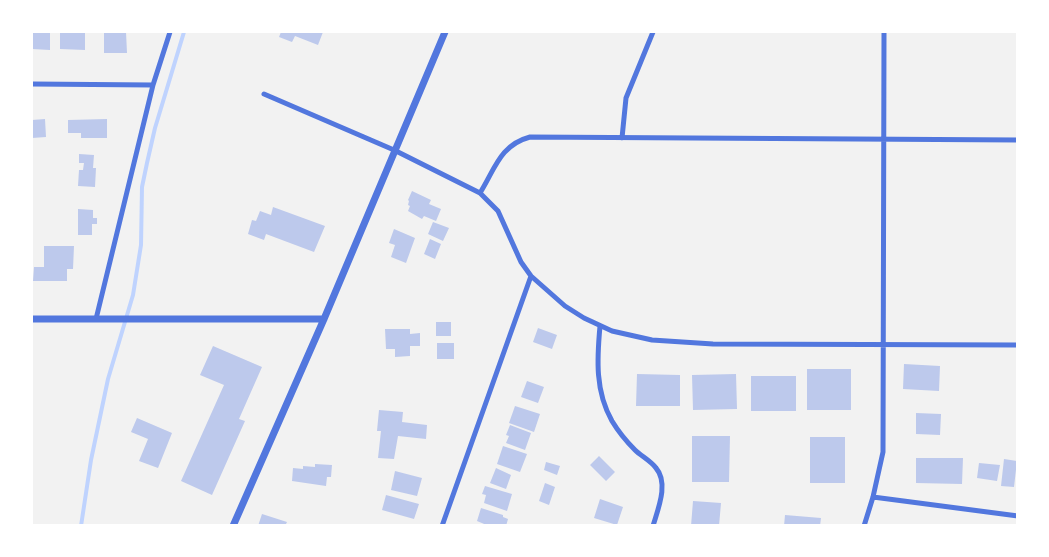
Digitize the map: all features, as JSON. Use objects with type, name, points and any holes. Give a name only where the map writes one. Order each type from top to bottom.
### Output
[{"type":"street","points":[[96,319],[153,85],[170,32]]},
{"type":"street","points":[[233,525],[324,319],[445,32]]},
{"type":"street","points":[[622,138],[626,98],[653,32]]},
{"type":"street","points":[[864,525],[883,452],[884,32]]},
{"type":"street","points":[[32,84],[153,85]]},
{"type":"street","points":[[264,94],[394,150],[480,193],[498,212],[521,262],[531,276],[565,306],[600,326],[645,339],[713,344],[1017,345]]},
{"type":"street","points":[[480,193],[506,149],[519,140],[530,137],[1017,140]]},
{"type":"street","points":[[442,525],[531,276]]},
{"type":"street","points":[[32,319],[324,319]]},
{"type":"street","points":[[600,326],[598,376],[605,406],[624,438],[658,472],[662,496],[653,525]]},
{"type":"street","points":[[873,497],[1017,516]]},
{"type":"building","points":[[32,32],[50,32],[50,50],[32,49]]},
{"type":"building","points":[[60,32],[85,32],[85,50],[60,49]]},
{"type":"building","points":[[104,32],[126,32],[127,53],[104,53]]},
{"type":"building","points":[[281,32],[323,32],[318,45],[295,36],[292,42],[279,37]]},
{"type":"building","points":[[45,119],[46,137],[32,138],[32,120]]},
{"type":"building","points":[[107,119],[107,138],[81,138],[81,133],[68,133],[68,120]]},
{"type":"building","points":[[79,154],[94,155],[95,187],[78,186],[79,170],[83,170],[84,163],[79,163]]},
{"type":"building","points":[[412,191],[431,200],[429,204],[441,209],[436,221],[424,216],[422,219],[408,211],[410,206],[408,200]]},
{"type":"building","points":[[273,207],[325,226],[314,252],[266,234],[264,240],[248,234],[252,220],[256,221],[260,211],[271,215]]},
{"type":"building","points":[[78,209],[93,210],[93,218],[97,218],[97,224],[92,224],[92,235],[78,235]]},
{"type":"building","points":[[433,222],[449,228],[443,241],[428,234]]},
{"type":"building","points":[[394,229],[415,238],[406,263],[391,257],[395,245],[389,243]]},
{"type":"building","points":[[430,239],[441,244],[435,259],[424,254]]},
{"type":"building","points":[[44,246],[74,246],[73,269],[67,269],[67,281],[33,281],[34,267],[44,267]]},
{"type":"building","points":[[436,322],[451,322],[451,336],[436,336]]},
{"type":"building","points":[[538,328],[557,335],[552,349],[533,342]]},
{"type":"building","points":[[385,329],[410,329],[410,334],[420,333],[420,346],[410,346],[410,356],[395,357],[395,349],[386,349]]},
{"type":"building","points":[[437,343],[454,343],[454,359],[437,359]]},
{"type":"building","points":[[213,346],[262,367],[239,419],[245,421],[212,495],[181,481],[224,385],[200,375]]},
{"type":"building","points":[[904,364],[940,366],[939,391],[903,389]]},
{"type":"building","points":[[807,369],[851,369],[851,410],[807,410]]},
{"type":"building","points":[[637,374],[680,375],[680,406],[636,406]]},
{"type":"building","points":[[736,374],[737,409],[693,410],[692,375]]},
{"type":"building","points":[[751,376],[796,376],[796,411],[751,411]]},
{"type":"building","points":[[527,381],[544,387],[538,403],[521,397]]},
{"type":"building","points":[[515,406],[540,414],[534,432],[509,423]]},
{"type":"building","points":[[379,410],[403,412],[402,422],[427,425],[426,439],[398,436],[394,459],[378,458],[381,431],[377,431]]},
{"type":"building","points":[[916,413],[941,414],[940,435],[916,434]]},
{"type":"building","points":[[137,418],[172,433],[158,468],[139,461],[148,439],[131,432]]},
{"type":"building","points":[[510,425],[531,433],[525,450],[506,443]]},
{"type":"building","points":[[692,436],[730,436],[729,482],[692,482]]},
{"type":"building","points":[[810,437],[845,437],[845,483],[810,483]]},
{"type":"building","points":[[503,446],[527,454],[520,472],[497,464]]},
{"type":"building","points":[[599,456],[615,472],[606,481],[590,465]]},
{"type":"building","points":[[916,458],[963,458],[962,484],[916,483]]},
{"type":"building","points":[[1004,459],[1017,461],[1014,487],[1001,486]]},
{"type":"building","points":[[546,462],[560,466],[557,475],[544,470]]},
{"type":"building","points":[[979,463],[1000,465],[997,481],[977,478]]},
{"type":"building","points":[[315,464],[332,465],[331,477],[327,477],[326,486],[292,481],[293,468],[315,467]]},
{"type":"building","points":[[496,468],[511,475],[506,489],[490,483]]},
{"type":"building","points":[[395,471],[422,478],[417,496],[391,490]]},
{"type":"building","points":[[545,483],[555,487],[549,505],[539,501]]},
{"type":"building","points":[[485,486],[512,494],[507,511],[484,503],[486,495],[482,494]]},
{"type":"building","points":[[386,495],[419,504],[414,519],[382,510]]},
{"type":"building","points":[[600,499],[623,507],[617,525],[594,518]]},
{"type":"building","points":[[693,501],[721,503],[719,526],[691,526]]},
{"type":"building","points":[[481,508],[503,515],[508,519],[506,526],[489,526],[477,521]]},
{"type":"building","points":[[262,514],[287,522],[285,526],[258,526]]},
{"type":"building","points":[[785,515],[821,518],[820,526],[784,526]]},
{"type":"waterway","points":[[81,526],[91,460],[108,379],[133,295],[141,245],[142,187],[147,163],[155,128],[184,32]]}]
